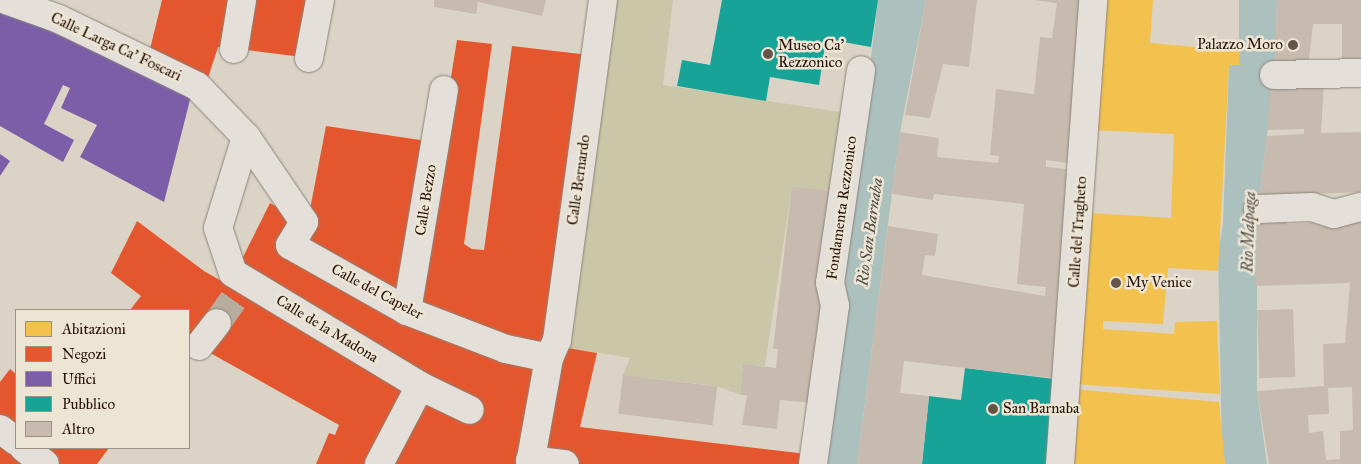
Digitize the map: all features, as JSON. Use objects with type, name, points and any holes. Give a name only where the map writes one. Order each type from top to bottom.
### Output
[{"type":"street","name":"Calle Larga Ca’ Foscari","points":[[6,0],[59,19],[197,86],[246,137]]},
{"type":"street","points":[[234,49],[242,0]]},
{"type":"street","points":[[309,58],[320,0]]},
{"type":"street","name":"Calle Bernardo","points":[[533,462],[549,358],[557,340],[603,0]]},
{"type":"street","name":"Calle del Tragheto","points":[[1060,464],[1093,0]]},
{"type":"street","name":"Fondamenta Rezzonico","points":[[811,450],[835,306],[830,282],[861,70]]},
{"type":"street","points":[[1274,75],[1361,72]]},
{"type":"street","name":"Calle Bezzo","points":[[408,311],[444,90]]},
{"type":"street","name":"Calle del Capeler","points":[[246,137],[304,222],[290,245],[408,311],[506,349],[549,358]]},
{"type":"street","name":"Calle de la Madona","points":[[246,137],[218,228],[240,281],[420,386],[470,410]]},
{"type":"street","points":[[1258,209],[1312,207],[1330,216],[1361,207]]},
{"type":"street","points":[[199,346],[217,323]]},
{"type":"street","points":[[379,464],[420,386]]},
{"type":"street","points":[[0,428],[15,440]]},
{"type":"street","points":[[25,449],[45,464]]},
{"type":"street","points":[[533,462],[565,464]]},
{"type":"shaded area","points":[[610,0],[673,0],[663,85],[847,113],[835,192],[792,186],[765,366],[743,364],[740,395],[717,386],[623,375],[630,358],[562,347]]},
{"type":"water","name":"Rio San Barnaba","points":[[878,0],[926,0],[900,132],[857,464],[822,464]]},
{"type":"water","name":"Rio Malpaga","points":[[1239,0],[1277,0],[1275,71],[1257,217],[1257,391],[1267,464],[1225,464],[1222,448],[1218,252],[1223,224],[1229,65],[1239,65]]},
{"type":"building: Abitazioni","points":[[1098,0],[1153,0],[1150,43],[1240,51],[1239,65],[1229,65],[1218,271],[1168,268],[1163,324],[1103,321],[1103,329],[1174,334],[1175,322],[1217,321],[1220,394],[1073,384],[1088,213],[1171,218],[1174,134],[1092,130]]},
{"type":"building: Abitazioni","points":[[1072,389],[1219,402],[1225,464],[1067,464]]},
{"type":"building: Negozi","points":[[162,0],[236,0],[228,49],[218,47],[208,78],[149,53]]},
{"type":"building: Negozi","points":[[249,0],[312,0],[302,57],[239,49]]},
{"type":"building: Negozi","points":[[457,40],[492,44],[464,244],[472,249],[484,250],[512,46],[589,55],[548,348],[414,307]]},
{"type":"building: Negozi","points":[[326,126],[427,141],[399,299],[298,245],[307,225]]},
{"type":"building: Negozi","points":[[270,203],[297,218],[280,248],[541,369],[525,464],[382,464],[419,393],[476,423],[481,413],[240,263]]},
{"type":"building: Negozi","points":[[137,221],[204,271],[412,390],[389,416],[368,464],[316,464],[329,433],[335,435],[339,425],[203,349],[190,347],[190,309],[131,309],[141,296],[111,273]]},
{"type":"building: Negozi","points":[[562,347],[597,353],[580,427],[807,454],[805,464],[538,464]]},
{"type":"building: Negozi","points":[[10,369],[15,373],[15,431],[0,419],[0,382]]},
{"type":"building: Negozi","points":[[0,438],[33,464],[0,464]]},
{"type":"building: Negozi","points":[[37,449],[108,449],[97,464],[57,464]]},
{"type":"building: Uffici","points":[[4,10],[191,96],[164,202],[80,157],[97,125],[61,108],[70,88],[63,85],[44,124],[74,140],[63,162],[0,126],[0,13]]},
{"type":"building: Uffici","points":[[0,154],[10,161],[0,176]]},
{"type":"building: Pubblico","name":"Museo Ca' Rezzonico","points":[[722,0],[878,0],[871,47],[826,39],[819,85],[770,77],[766,101],[677,86],[682,60],[710,65]]},
{"type":"building: Pubblico","name":"San Barnaba","points":[[965,368],[1062,380],[1052,464],[922,464],[929,396],[961,400]]},
{"type":"building: Altro","points":[[434,0],[546,0],[542,16],[478,2],[476,14],[434,7]]},
{"type":"building: Altro","points":[[926,0],[977,0],[969,67],[943,64],[930,118],[905,115]]},
{"type":"building: Altro","points":[[1034,0],[1085,0],[1075,164],[1046,160],[1046,167],[1076,170],[1061,379],[904,361],[900,393],[929,396],[922,464],[857,464],[888,226],[938,234],[935,256],[925,255],[922,275],[1045,296],[1046,287],[1017,284],[1024,204],[934,194],[933,200],[892,194],[900,132],[939,138],[937,157],[998,163],[999,156],[990,155],[996,89],[1034,94],[1040,37],[1052,38],[1057,3]]},
{"type":"building: Altro","name":"Palazzo Moro","points":[[1277,0],[1361,0],[1361,66],[1342,66],[1342,24],[1313,24],[1308,69],[1275,71]]},
{"type":"building: Altro","points":[[1324,81],[1321,133],[1361,132],[1361,192],[1287,195],[1287,224],[1361,221],[1361,464],[1269,464],[1257,391],[1324,386],[1323,344],[1345,343],[1350,283],[1256,286],[1257,217],[1267,136],[1304,134],[1304,129],[1267,130],[1271,82]],"holes":[[[1352,387],[1353,430],[1340,431],[1340,459],[1326,460],[1323,431],[1309,433],[1308,415],[1329,414],[1328,388]]]},
{"type":"building: Altro","points":[[792,186],[835,192],[821,307],[829,309],[813,403],[780,400],[777,429],[742,425],[747,395],[740,395],[743,364],[776,368],[778,349],[773,349]]},
{"type":"building: Altro","points":[[1293,309],[1295,377],[1259,378],[1257,310]]},
{"type":"building: Altro","points":[[623,375],[717,387],[713,425],[618,414]]},
{"type":"tunnel","points":[[217,323],[239,291]]},
{"type":"place","name":"Palazzo Moro","points":[[1293,45]]},
{"type":"place","name":"Museo Ca' Rezzonico","points":[[768,54]]},
{"type":"place","name":"My Venice","points":[[1116,283]]},
{"type":"place","name":"San Barnaba","points":[[993,409]]}]
